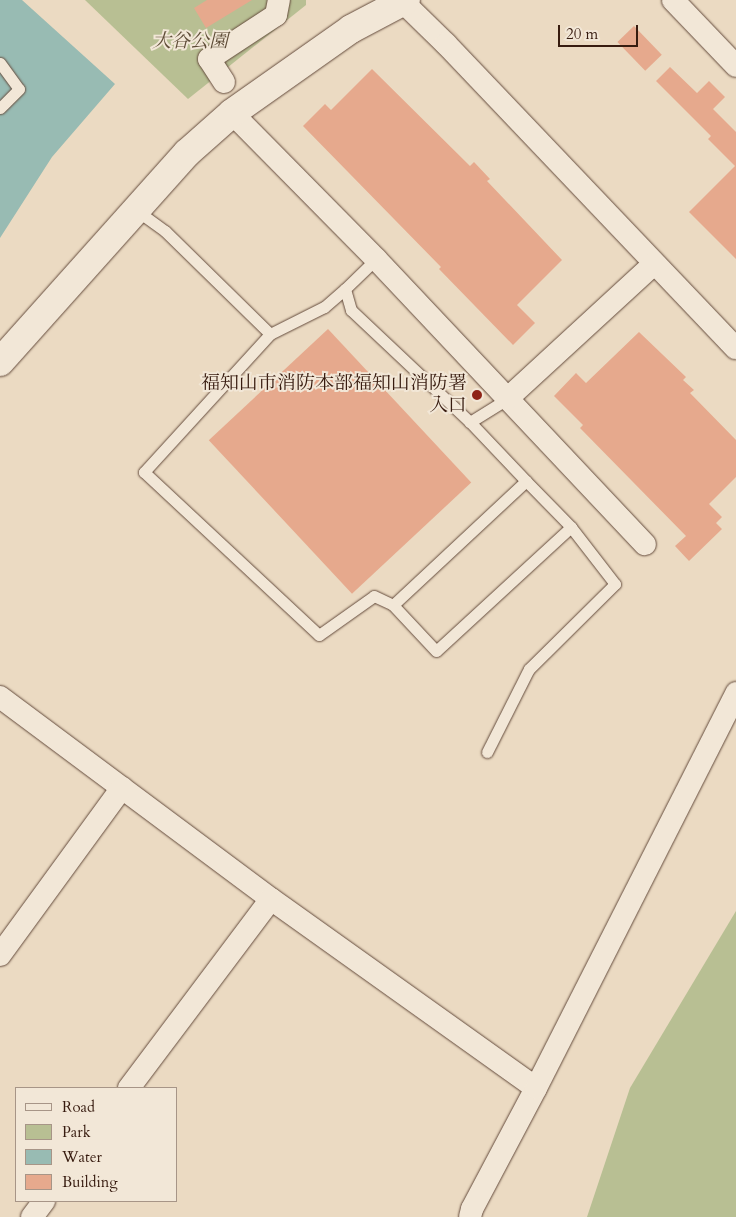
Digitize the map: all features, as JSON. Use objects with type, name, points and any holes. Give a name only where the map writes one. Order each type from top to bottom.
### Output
[{"type":"street","points":[[224,82],[209,59],[276,15],[279,0]]},
{"type":"street","points":[[673,0],[736,66]]},
{"type":"street","points":[[0,362],[187,153],[232,113],[351,29],[403,1],[736,348]]},
{"type":"street","points":[[232,113],[376,259],[645,544]]},
{"type":"street","points":[[507,399],[654,264]]},
{"type":"street","points":[[470,1217],[472,1209],[536,1088],[736,693]]},
{"type":"street","points":[[0,697],[271,899],[536,1088]]},
{"type":"street","points":[[0,955],[122,788]]},
{"type":"street","points":[[130,1087],[271,899]]},
{"type":"street","points":[[32,1217],[43,1202]]},
{"type":"lane","points":[[0,63],[19,89],[0,108]]},
{"type":"lane","points":[[135,209],[165,231],[270,334]]},
{"type":"lane","points":[[376,259],[324,307],[270,334],[144,472],[318,635],[374,596],[393,605],[436,651],[571,527]]},
{"type":"lane","points":[[345,289],[352,310],[470,422],[571,527],[615,584],[529,669],[487,752]]},
{"type":"lane","points":[[470,422],[507,399]]},
{"type":"lane","points":[[393,605],[526,481]]},
{"type":"green space","name":"大谷公園","points":[[85,0],[306,0],[306,5],[188,99]]},
{"type":"green space","points":[[736,911],[736,1217],[587,1217],[630,1088]]},
{"type":"water","points":[[0,0],[22,0],[115,84],[52,157],[0,238]]},
{"type":"building","points":[[207,0],[252,0],[206,28],[194,8]]},
{"type":"building","points":[[634,26],[662,55],[645,71],[617,42]]},
{"type":"building","points":[[670,67],[697,93],[709,81],[725,97],[713,109],[736,132],[736,259],[689,212],[735,166],[708,139],[711,136],[656,81]]},
{"type":"building","points":[[372,69],[470,166],[474,162],[490,179],[487,181],[562,260],[517,305],[535,323],[513,345],[439,269],[441,267],[303,126],[325,104],[331,110]]},
{"type":"building","points":[[328,329],[471,483],[352,594],[209,440]]},
{"type":"building","points":[[639,332],[686,377],[683,380],[694,390],[690,393],[736,440],[736,477],[709,504],[722,517],[716,523],[722,529],[689,561],[675,546],[686,536],[580,428],[583,425],[554,396],[576,373],[586,383]]},
{"type":"place","name":"福知山市消防本部福知山消防署 入口","points":[[477,395]]}]
